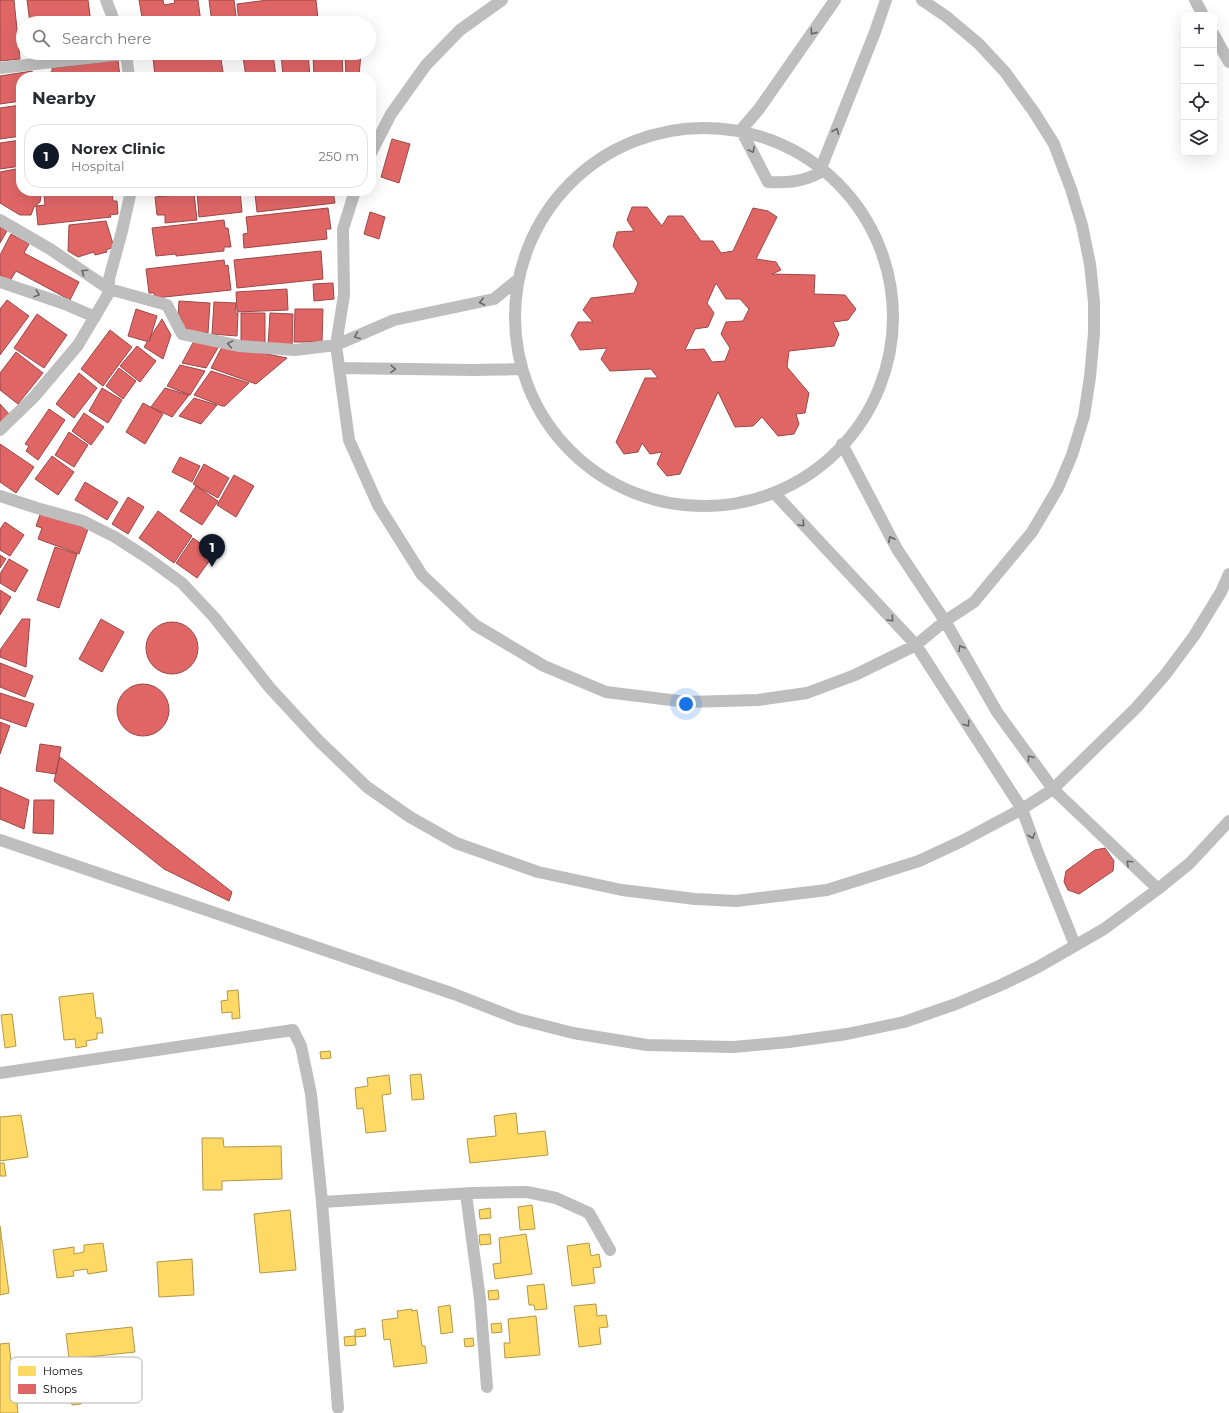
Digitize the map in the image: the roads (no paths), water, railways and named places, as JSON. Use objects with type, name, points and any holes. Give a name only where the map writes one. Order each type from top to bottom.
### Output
[{"type":"street","points":[[106,0],[112,16]]},
{"type":"street","points":[[376,143],[390,114],[426,65],[460,30],[502,0]]},
{"type":"street","points":[[741,130],[759,109],[835,0]]},
{"type":"street","points":[[741,130],[768,182],[782,183],[808,179],[819,173],[875,32],[886,0]]},
{"type":"street","points":[[354,196],[343,229],[344,296],[336,345],[349,440],[378,504],[422,575],[475,625],[544,666],[606,692],[687,702],[758,700],[807,693],[855,675],[916,645],[945,621],[974,602],[1004,568],[1032,532],[1058,488],[1072,455],[1084,416],[1090,377],[1094,333],[1094,302],[1090,264],[1082,224],[1054,144],[1006,72],[974,40],[947,17],[922,0]]},
{"type":"street","points":[[1194,0],[1201,12]]},
{"type":"street","points":[[1217,40],[1229,62]]},
{"type":"street","points":[[0,68],[68,60]]},
{"type":"street","points":[[128,60],[129,72]]},
{"type":"street","points":[[700,126],[741,130],[785,145],[822,168],[841,184],[862,213],[881,249],[890,290],[893,330],[886,367],[875,399],[842,444],[817,470],[776,496],[726,507],[686,507],[633,493],[606,478],[582,460],[558,433],[538,403],[521,369],[513,310],[515,282],[534,234],[562,190],[612,149],[655,133],[700,126]]},
{"type":"street","points":[[0,430],[34,397],[73,350],[107,296],[109,279],[130,196]]},
{"type":"street","points":[[0,220],[50,250],[109,289],[168,305],[182,334],[240,346],[295,350],[336,345],[394,320],[494,299],[515,282]]},
{"type":"street","points":[[0,282],[65,304],[95,317]]},
{"type":"street","points":[[340,368],[474,370],[521,369]]},
{"type":"street","points":[[842,444],[896,550],[945,621],[997,712],[1054,789],[1158,889]]},
{"type":"street","points":[[0,496],[83,521],[115,537],[182,583],[214,617],[270,688],[319,741],[367,787],[410,817],[456,843],[538,872],[622,890],[695,899],[736,901],[827,890],[919,861],[962,841],[1022,809],[1054,789],[1136,708],[1165,675],[1194,636],[1221,592],[1229,574]]},
{"type":"street","points":[[776,496],[916,645],[1022,809],[1075,945]]},
{"type":"street","points":[[0,840],[454,994],[518,1020],[573,1032],[647,1045],[733,1047],[789,1042],[847,1034],[904,1022],[956,1004],[1001,985],[1038,967],[1104,929],[1190,863],[1229,821]]},
{"type":"street","points":[[0,1073],[293,1030],[301,1046],[311,1094],[322,1202],[338,1408]]},
{"type":"street","points":[[322,1202],[527,1192],[556,1198],[589,1213],[610,1250]]},
{"type":"street","points":[[466,1194],[480,1299],[487,1387]]},
{"type":"place","name":"Norex Clinic","points":[[212,567]]}]
